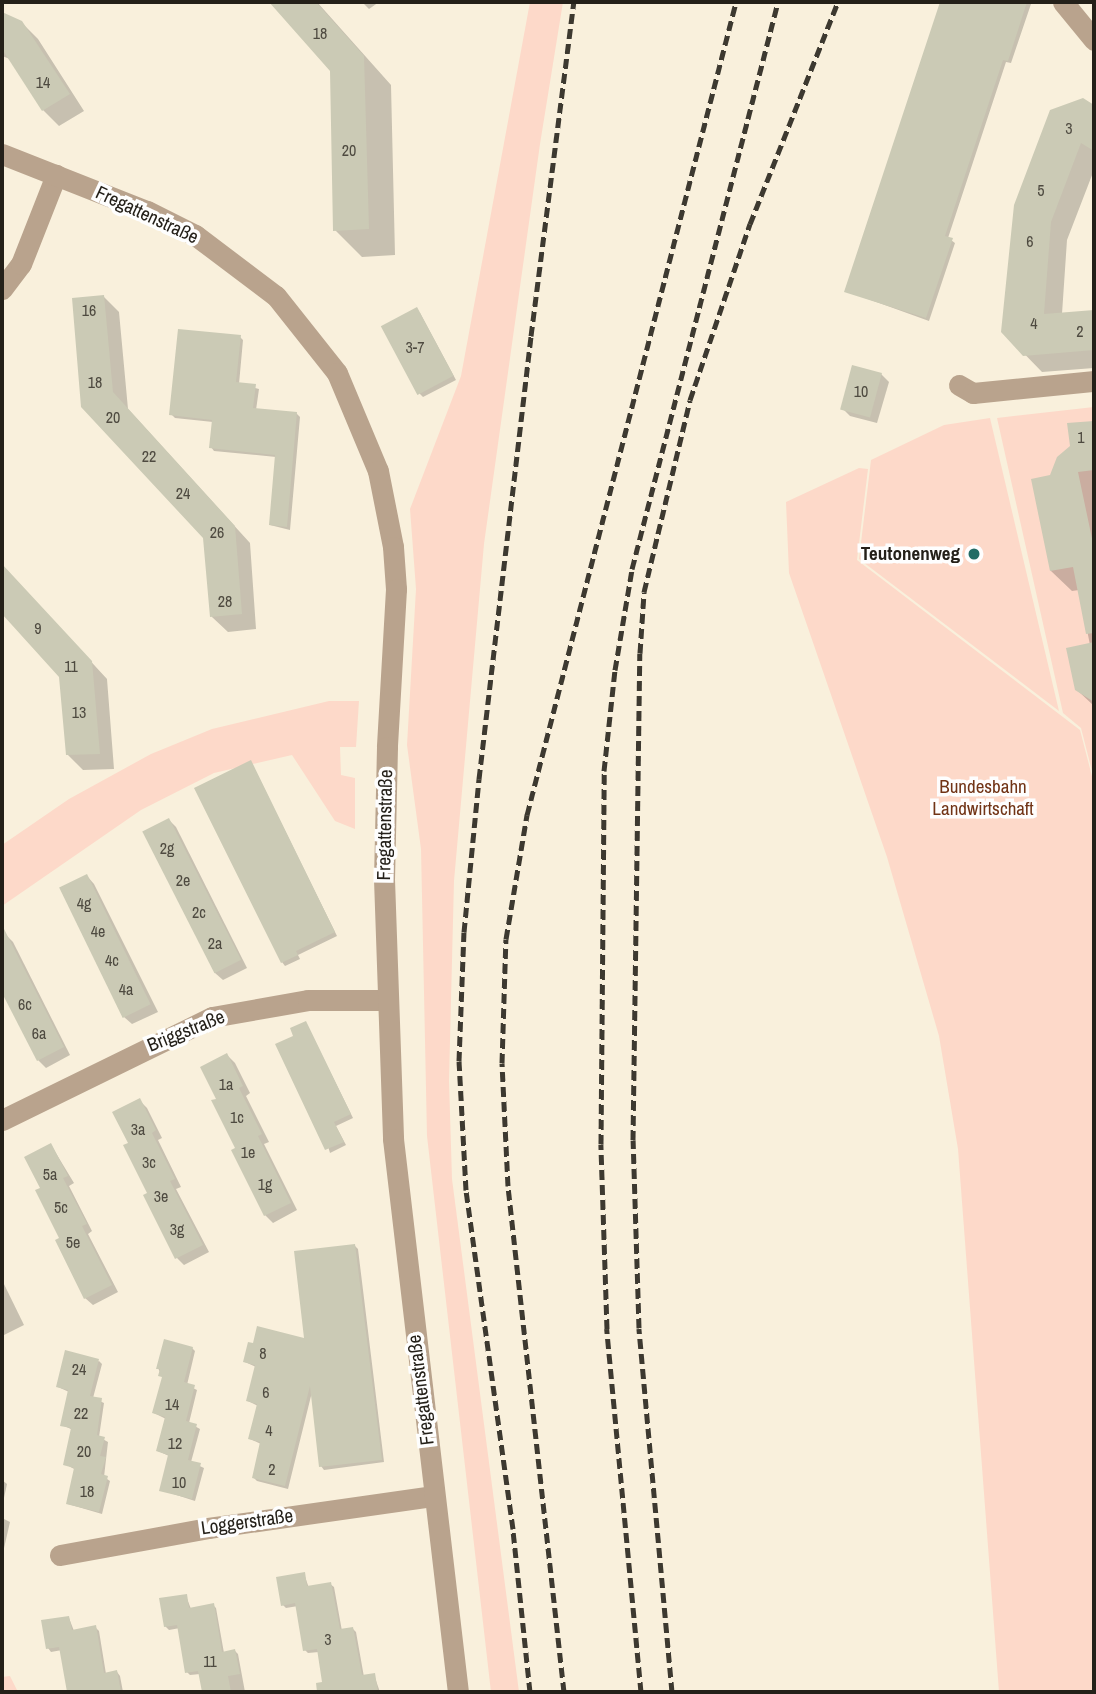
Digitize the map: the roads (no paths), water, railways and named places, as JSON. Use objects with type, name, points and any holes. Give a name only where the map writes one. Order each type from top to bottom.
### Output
[{"type":"street","points":[[1063,2],[1094,40]]},
{"type":"street","name":"Fregattenstraße","points":[[2,154],[147,211],[195,235],[276,296],[337,373],[368,440],[387,505],[396,589],[387,760],[386,1000],[393,1139],[458,1692]]},
{"type":"street","points":[[2,289],[21,264],[56,175]]},
{"type":"street","points":[[959,385],[973,393],[1094,381]]},
{"type":"street","name":"Briggstraße","points":[[2,1120],[212,1017],[308,1000],[386,1000]]},
{"type":"street","name":"Loggerstraße","points":[[60,1555],[208,1528],[434,1496]]},
{"type":"railway","points":[[530,1692],[513,1529],[466,1190],[459,1061],[464,932],[479,779],[531,336],[574,2]]},
{"type":"railway","points":[[564,1692],[508,1186],[502,1063],[506,939],[527,815],[736,2]]},
{"type":"railway","points":[[641,1692],[607,1329],[601,1144],[604,771],[615,670],[632,569],[778,2]]},
{"type":"railway","points":[[672,1692],[639,1328],[633,1140],[640,653],[644,592],[690,400],[750,224],[838,2]]},
{"type":"place","name":"Teutonenweg","points":[[974,554]]},
{"type":"park label","name":"Bundesbahn Landwirtschaft","points":[[983,798]]}]
